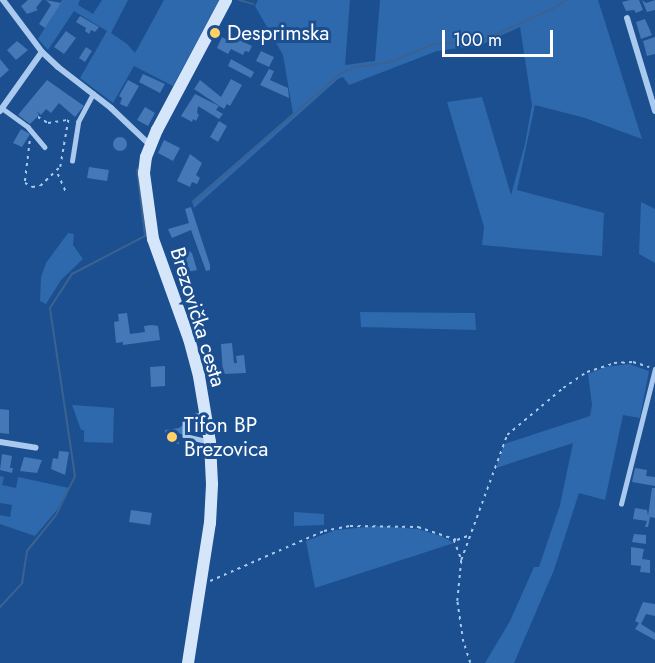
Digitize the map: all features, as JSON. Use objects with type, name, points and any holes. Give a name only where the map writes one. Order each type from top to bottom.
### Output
[{"type":"main road","name":"Brezovička cesta","points":[[189,663],[212,506],[210,442],[207,414],[189,339],[150,226],[144,173],[150,145],[226,0]]},
{"type":"street","points":[[3,0],[42,52],[150,145]]},
{"type":"street","points":[[627,18],[655,111]]},
{"type":"street","points":[[1,110],[42,52]]},
{"type":"street","points":[[0,442],[36,448]]},
{"type":"lane","points":[[72,161],[78,122],[93,94]]},
{"type":"lane","points":[[1,110],[35,135],[45,147]]},
{"type":"lane","points":[[621,504],[654,368]]},
{"type":"lane","points":[[207,414],[185,418],[185,436],[210,442]]},
{"type":"path","points":[[35,135],[29,142],[25,183],[32,187],[40,186],[57,172],[62,162],[69,120],[48,123],[38,117]]},
{"type":"path","points":[[57,172],[66,192]]},
{"type":"path","points":[[470,663],[463,642],[458,601],[461,560],[503,443],[512,430],[563,388],[597,368],[624,362],[654,368]]},
{"type":"path","points":[[200,582],[211,581],[324,531],[350,526],[418,527],[453,539],[464,539],[471,534]]},
{"type":"path","points":[[453,539],[461,560]]},
{"type":"shaded area","points":[[62,0],[80,0],[78,5],[93,14],[102,0],[128,0],[111,33],[135,53],[164,0],[219,0],[173,86],[134,66],[113,103],[80,78],[107,31],[74,11],[48,50],[38,39]]},
{"type":"shaded area","points":[[258,0],[350,0],[345,65],[375,61],[380,0],[598,0],[642,139],[585,118],[535,105],[517,190],[604,213],[602,256],[482,245],[484,227],[447,102],[482,97],[511,195],[525,144],[532,105],[520,27],[481,45],[437,51],[349,85],[343,77],[338,79],[194,208],[192,201],[293,113],[283,55],[255,6]]},
{"type":"shaded area","points":[[641,202],[655,209],[655,263],[639,254]]},
{"type":"shaded area","points":[[68,233],[74,234],[73,245],[83,259],[61,280],[46,304],[40,301],[41,277],[46,263]]},
{"type":"shaded area","points":[[360,312],[475,313],[476,330],[361,327]]},
{"type":"shaded area","points":[[629,364],[649,371],[640,418],[623,415],[605,500],[579,493],[554,570],[514,663],[485,663],[510,621],[534,567],[539,567],[560,505],[573,443],[496,468],[504,444],[590,416],[592,405],[588,374],[605,367]]},
{"type":"shaded area","points":[[72,405],[114,408],[113,443],[84,442],[84,430],[81,430]]},
{"type":"shaded area","points":[[0,476],[4,477],[2,485],[16,488],[18,477],[69,488],[57,510],[35,536],[0,524],[0,515],[10,517],[12,505],[0,503]]},
{"type":"shaded area","points":[[294,512],[324,514],[324,525],[294,526]]},
{"type":"shaded area","points":[[378,526],[418,529],[441,536],[454,543],[315,588],[306,541],[336,530]]},
{"type":"building","points":[[28,0],[42,0],[36,8],[38,10],[27,14],[21,6]]},
{"type":"building","points":[[46,0],[61,3],[45,28],[39,24],[51,5]]},
{"type":"building","points":[[639,0],[643,10],[636,13],[634,10],[626,11],[622,2]]},
{"type":"building","points":[[642,0],[646,3],[655,0],[655,10],[647,12]]},
{"type":"building","points":[[80,16],[99,27],[95,32],[91,30],[89,34],[85,31],[86,28],[76,22]]},
{"type":"building","points":[[645,19],[652,35],[641,39],[636,22]]},
{"type":"building","points":[[66,31],[76,38],[64,54],[54,47]]},
{"type":"building","points":[[231,36],[252,46],[249,52],[245,51],[243,55],[231,49],[228,54],[217,48],[222,37],[229,41]]},
{"type":"building","points":[[655,37],[655,54],[647,56],[643,41]]},
{"type":"building","points":[[17,41],[28,50],[16,60],[7,50]]},
{"type":"building","points":[[86,47],[92,51],[85,62],[79,58]]},
{"type":"building","points":[[261,51],[274,57],[269,67],[256,61]]},
{"type":"building","points":[[0,59],[9,70],[0,78]]},
{"type":"building","points":[[231,59],[254,72],[251,78],[228,66]]},
{"type":"building","points":[[269,69],[274,71],[270,80],[288,88],[289,98],[260,85]]},
{"type":"building","points":[[143,74],[165,84],[160,93],[139,82]]},
{"type":"building","points":[[231,79],[242,85],[230,106],[227,104],[224,109],[194,89],[200,80],[221,97]]},
{"type":"building","points":[[47,80],[84,106],[75,117],[59,103],[51,113],[46,109],[41,115],[37,111],[39,115],[30,124],[18,115]]},
{"type":"building","points":[[128,80],[139,86],[127,107],[120,104],[122,98],[119,96]]},
{"type":"building","points":[[195,94],[219,106],[216,110],[223,114],[219,119],[198,106],[199,115],[196,121],[193,119],[192,122],[181,116]]},
{"type":"building","points":[[145,107],[155,113],[148,126],[137,120]]},
{"type":"building","points":[[219,121],[227,126],[218,142],[210,137]]},
{"type":"building","points":[[21,129],[30,134],[22,147],[13,143]]},
{"type":"building","points":[[120,137],[125,139],[127,144],[125,149],[120,151],[115,149],[113,144],[115,139]]},
{"type":"building","points":[[164,140],[180,148],[173,161],[158,153]]},
{"type":"building","points":[[190,154],[202,163],[196,175],[200,178],[197,184],[192,182],[190,187],[177,181]]},
{"type":"building","points":[[89,167],[109,170],[107,181],[87,178]]},
{"type":"building","points":[[191,207],[210,270],[206,271],[191,230],[172,238],[168,229],[189,223],[185,209]]},
{"type":"building","points":[[185,248],[192,253],[197,270],[187,272],[185,265],[179,267],[175,251]]},
{"type":"building","points":[[127,313],[130,334],[145,332],[144,326],[158,326],[160,340],[123,345],[123,342],[116,343],[114,322],[119,321],[118,314]]},
{"type":"building","points":[[232,343],[234,363],[237,363],[236,356],[244,355],[246,373],[223,374],[221,344]]},
{"type":"building","points":[[165,366],[165,386],[151,387],[150,367]]},
{"type":"building","points":[[0,409],[9,410],[9,434],[0,433]]},
{"type":"building","name":"Tifon BP Brezovica","points":[[186,423],[192,426],[192,433],[185,436],[179,433],[179,444],[169,444],[169,441],[165,441],[165,430],[179,428]]},
{"type":"building","points":[[59,451],[69,452],[65,475],[51,469],[53,458],[58,459]]},
{"type":"building","points":[[2,454],[12,456],[10,468],[13,468],[12,473],[0,470]]},
{"type":"building","points":[[24,457],[42,460],[37,473],[20,471]]},
{"type":"building","points":[[635,468],[647,470],[646,476],[655,477],[655,486],[632,482]]},
{"type":"building","points":[[652,488],[655,488],[655,518],[650,517],[648,527],[645,527],[647,521],[633,519],[635,508],[647,510],[648,516]]},
{"type":"building","points":[[131,510],[152,513],[150,525],[129,522]]},
{"type":"building","points":[[634,534],[646,535],[646,544],[632,542]]},
{"type":"building","points":[[631,547],[644,549],[642,559],[650,560],[650,573],[640,572],[641,566],[631,565]]},
{"type":"building","points":[[643,602],[655,604],[655,616],[646,614],[641,624],[655,633],[655,640],[635,629],[639,623],[635,621]]},
{"type":"waterway","points":[[239,0],[253,4]]},
{"type":"waterway","points":[[194,202],[341,73],[356,67],[390,62],[434,44],[481,41],[554,8],[566,0]]},
{"type":"waterway","points":[[0,607],[22,583],[27,551],[56,515],[75,476],[50,308],[72,274],[145,236],[137,169]]},
{"type":"place","name":"Desprimska","points":[[215,33]]},
{"type":"place","name":"Tifon BP Brezovica","points":[[172,437]]}]
